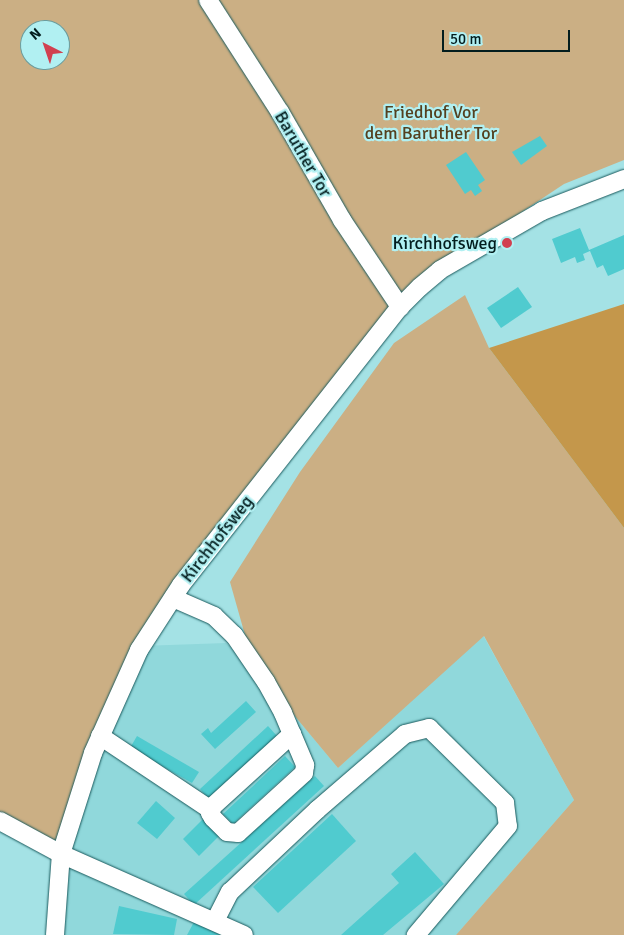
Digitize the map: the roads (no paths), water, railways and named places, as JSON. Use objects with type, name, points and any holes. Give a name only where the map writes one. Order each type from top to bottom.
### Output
[{"type":"street","name":"Baruther Tor","points":[[208,0],[280,112],[342,220],[400,307]]},
{"type":"street","name":"Kirchhofsweg","points":[[55,935],[61,854],[100,736],[139,650],[173,598],[400,307],[440,270],[542,211],[624,179]]},
{"type":"street","points":[[100,736],[211,810],[213,818],[227,832],[238,833],[304,773],[305,765],[266,682],[234,636],[214,616],[173,598]]},
{"type":"street","points":[[216,921],[230,892],[318,810],[405,734],[429,728],[505,803],[508,826],[416,935]]},
{"type":"street","points":[[211,810],[292,734]]},
{"type":"street","points":[[0,821],[61,854],[244,935]]},
{"type":"place","name":"Kirchhofsweg","points":[[507,243]]},
{"type":"park label","name":"Friedhof Vor dem Baruther Tor","points":[[431,123]]}]
